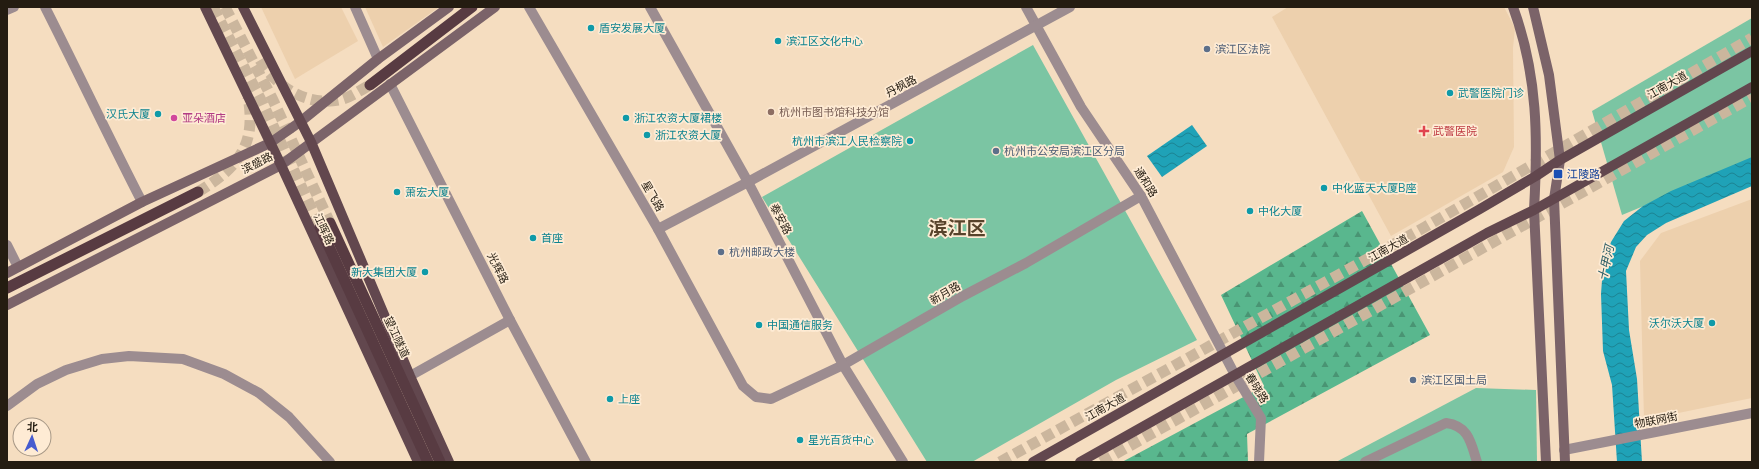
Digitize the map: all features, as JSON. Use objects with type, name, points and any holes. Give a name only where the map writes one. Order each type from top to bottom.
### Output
[{"type":"highway","points":[[370,85],[472,7]]},
{"type":"highway","points":[[7,288],[198,192]]},
{"type":"highway","name":"望江隧道","points":[[428,462],[325,225],[440,462]]},
{"type":"main road","name":"江晖路","points":[[205,7],[281,165],[418,462]]},
{"type":"main road","name":"江晖路","points":[[243,7],[311,142],[448,462]]},
{"type":"main road","name":"滨盛路","points":[[7,272],[142,202],[270,143],[300,122],[378,59],[449,7]]},
{"type":"main road","name":"滨盛路","points":[[7,305],[281,165],[495,7]]},
{"type":"main road","points":[[1513,7],[1523,34],[1532,73],[1536,115],[1536,176],[1534,210],[1546,462]]},
{"type":"main road","points":[[1533,7],[1549,75],[1560,160],[1554,199],[1565,462]]},
{"type":"main road","name":"江南大道","points":[[1032,462],[1480,210],[1560,160],[1752,51]]},
{"type":"main road","points":[[1080,462],[1480,237],[1554,199],[1752,87]]},
{"type":"street","points":[[7,10],[14,7]]},
{"type":"street","points":[[45,7],[142,202]]},
{"type":"street","points":[[355,7],[378,59]]},
{"type":"street","name":"星飞路","points":[[529,7],[658,229],[743,386],[756,397]]},
{"type":"street","name":"泰安路","points":[[650,7],[748,182],[843,365],[903,462]]},
{"type":"street","name":"通和路","points":[[1026,7],[1081,107],[1141,196],[1235,375]]},
{"type":"street","name":"丹枫路","points":[[658,229],[748,182],[1070,7]]},
{"type":"street","name":"光辉路","points":[[390,84],[510,320],[586,462]]},
{"type":"street","name":"新月路","points":[[756,397],[771,399],[843,365],[963,296],[1026,263],[1141,196]]},
{"type":"street","points":[[7,246],[18,267]]},
{"type":"street","points":[[410,376],[510,320]]},
{"type":"street","points":[[7,406],[37,384],[66,370],[102,359],[129,356],[183,359],[224,374],[259,393],[289,417],[330,462]]},
{"type":"street","name":"春晓路","points":[[1235,375],[1261,418],[1260,462]]},
{"type":"street","name":"物联网街","points":[[1564,450],[1752,413]]},
{"type":"street","points":[[1365,462],[1446,423],[1456,424],[1470,437],[1477,462]]},
{"type":"shaded area","points":[[261,7],[341,7],[358,41],[295,79]]},
{"type":"shaded area","points":[[365,7],[439,7],[383,47]]},
{"type":"shaded area","name":"武警医院","points":[[1288,7],[1504,7],[1515,28],[1513,48],[1514,147],[1503,172],[1391,236],[1272,17]]},
{"type":"shaded area","points":[[1752,199],[1752,398],[1644,420],[1640,261],[1661,233]]},
{"type":"green space","points":[[1752,18],[1752,161],[1622,215],[1592,111]]},
{"type":"green space","points":[[1033,45],[1197,340],[1116,380],[972,462],[927,462],[762,197]]},
{"type":"green space","points":[[1362,211],[1430,335],[1247,434],[1248,462],[1122,462],[1264,386],[1221,295]]},
{"type":"green space","points":[[1476,388],[1536,390],[1537,462],[1336,462]]},
{"type":"water","points":[[1192,125],[1207,146],[1162,177],[1147,156]]},
{"type":"water","name":"十甲河","points":[[1752,157],[1752,186],[1666,223],[1647,235],[1636,247],[1626,271],[1629,330],[1637,379],[1642,462],[1617,462],[1612,385],[1603,351],[1601,294],[1603,267],[1611,242],[1624,221],[1643,206],[1671,191]]},
{"type":"tunnel","points":[[213,7],[263,104],[320,227]]},
{"type":"tunnel","points":[[225,7],[272,98],[330,223]]},
{"type":"tunnel","points":[[1000,462],[1425,227],[1752,38]]},
{"type":"tunnel","points":[[260,60],[275,79],[285,87],[306,98],[318,101],[343,99],[370,85]]},
{"type":"tunnel","points":[[198,192],[224,174],[241,154],[249,129],[250,114],[248,97]]},
{"type":"tunnel","points":[[1101,462],[1752,97]]},
{"type":"place","name":"盾安发展大厦","points":[[591,28]]},
{"type":"place","name":"滨江区文化中心","points":[[778,41]]},
{"type":"place","name":"滨江区法院","points":[[1207,49]]},
{"type":"place","name":"武警医院门诊","points":[[1450,93]]},
{"type":"place","name":"杭州市图书馆科技分馆","points":[[771,112]]},
{"type":"place","name":"汉氏大厦","points":[[158,114]]},
{"type":"place","name":"亚朵酒店","points":[[174,118]]},
{"type":"place","name":"浙江农资大厦裙楼","points":[[626,118]]},
{"type":"place","name":"武警医院","points":[[1424,131]]},
{"type":"place","name":"浙江农资大厦","points":[[647,135]]},
{"type":"place","name":"杭州市滨江人民检察院","points":[[910,141]]},
{"type":"place","name":"杭州市公安局滨江区分局","points":[[996,151]]},
{"type":"place","name":"江陵路","points":[[1558,174]]},
{"type":"place","name":"中化蓝天大厦B座","points":[[1324,188]]},
{"type":"place","name":"萧宏大厦","points":[[397,192]]},
{"type":"place","name":"中化大厦","points":[[1250,211]]},
{"type":"place","name":"首座","points":[[533,238]]},
{"type":"place","name":"杭州邮政大楼","points":[[721,252]]},
{"type":"place","name":"新大集团大厦","points":[[425,272]]},
{"type":"place","name":"沃尔沃大厦","points":[[1712,323]]},
{"type":"place","name":"中国通信服务","points":[[759,325]]},
{"type":"place","name":"滨江区国土局","points":[[1413,380]]},
{"type":"place","name":"上座","points":[[610,399]]},
{"type":"place","name":"星光百货中心","points":[[800,440]]},
{"type":"district","name":"滨江区","points":[[957,228]]}]
